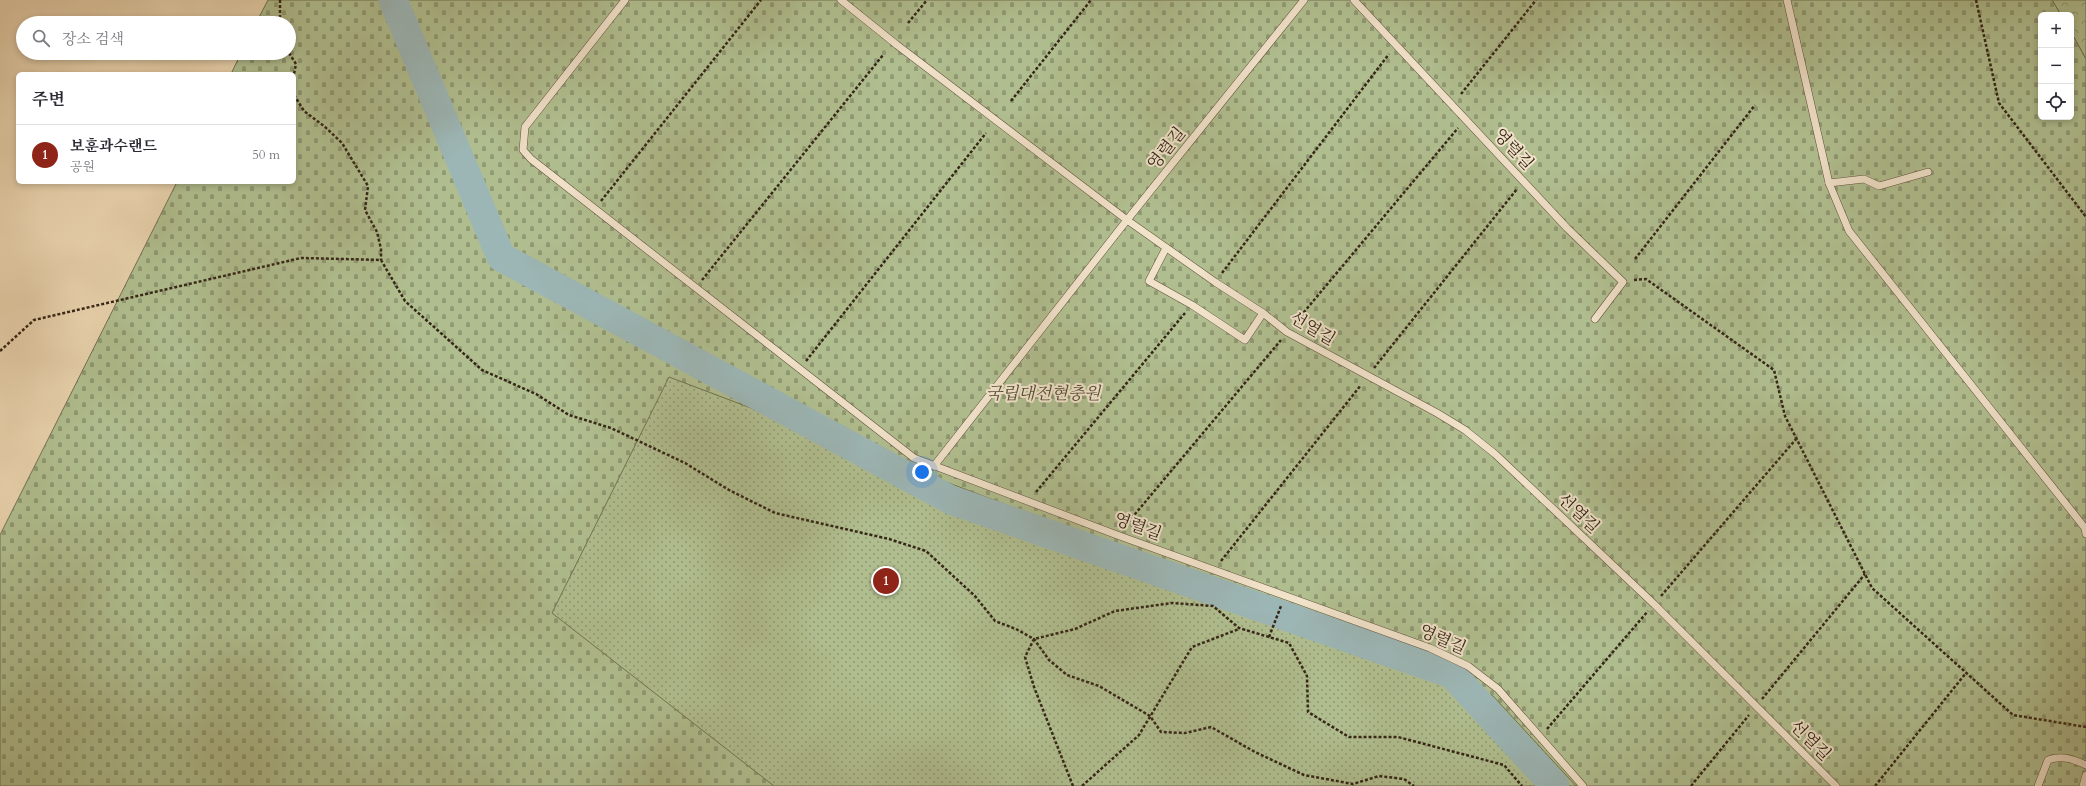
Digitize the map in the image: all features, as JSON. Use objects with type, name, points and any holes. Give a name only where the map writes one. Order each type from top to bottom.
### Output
[{"type":"lane","points":[[625,0],[525,127],[523,150],[531,159],[595,210],[914,458],[934,466]]},
{"type":"lane","points":[[841,0],[896,45],[1127,220],[1215,282],[1263,312],[1245,340],[1192,305],[1149,281],[1166,248]]},
{"type":"lane","name":"영렬길","points":[[1304,0],[1127,220],[934,466],[1430,648],[1468,666],[1498,689],[1583,786]]},
{"type":"lane","name":"영렬길","points":[[1354,0],[1567,228],[1623,282]]},
{"type":"lane","points":[[1787,0],[1829,183],[1850,231],[2085,528],[2086,534]]},
{"type":"lane","points":[[1829,183],[1864,179],[1878,186],[1928,172]]},
{"type":"lane","points":[[1595,319],[1623,282]]},
{"type":"lane","name":"선열길","points":[[1263,312],[1287,332],[1465,430],[1495,454],[1654,604],[1836,786]]},
{"type":"lane","points":[[2038,786],[2048,760],[2057,757],[2072,759],[2086,765]]},
{"type":"lane","points":[[2082,786],[2086,775]]},
{"type":"path","points":[[280,0],[280,16]]},
{"type":"path","points":[[595,210],[761,0]]},
{"type":"path","points":[[908,23],[927,0]]},
{"type":"path","points":[[1011,101],[1091,0]]},
{"type":"path","points":[[1461,94],[1536,0]]},
{"type":"path","points":[[1976,0],[1998,103],[2086,217]]},
{"type":"path","points":[[1215,282],[1397,45]]},
{"type":"path","points":[[695,288],[883,55]]},
{"type":"path","points":[[293,60],[296,64],[294,72]]},
{"type":"path","points":[[296,98],[304,111],[324,126],[342,143],[368,186],[365,210],[377,232],[381,249],[381,260],[405,301],[482,370],[536,394],[569,415],[611,428],[685,463],[729,490],[775,513],[889,539],[926,551],[975,596],[995,621],[1016,629],[1034,639],[1049,660],[1067,675],[1099,686],[1150,716],[1161,732],[1185,733],[1211,727],[1255,752],[1304,775],[1353,784],[1379,776],[1404,780],[1414,786]]},
{"type":"path","points":[[1635,259],[1755,105]]},
{"type":"path","points":[[799,369],[986,133]]},
{"type":"path","points":[[0,351],[34,320],[87,307],[300,258],[381,260]]},
{"type":"path","points":[[1623,282],[1646,279],[1774,370],[1786,416],[1872,588],[2012,715],[2086,727]]},
{"type":"path","points":[[1029,502],[1192,305]]},
{"type":"path","points":[[1540,737],[1797,438]]},
{"type":"path","points":[[1691,786],[1865,574]]},
{"type":"path","points":[[1034,639],[1075,629],[1114,611],[1172,603],[1212,606],[1239,628],[1289,643],[1307,676],[1308,712],[1349,737],[1398,737],[1504,765],[1522,786]]},
{"type":"path","points":[[1269,637],[1281,607]]},
{"type":"path","points":[[1082,786],[1139,735],[1192,647],[1239,628]]},
{"type":"path","points":[[1034,639],[1025,658],[1034,687],[1073,786]]},
{"type":"path","points":[[1875,786],[1966,673]]},
{"type":"green space","name":"국립대전현충원","points":[[268,0],[2052,0],[2059,12],[2038,12],[2038,120],[2074,120],[2074,37],[2086,59],[2086,786],[0,786],[0,535],[176,184],[296,184],[296,72],[232,72],[238,60],[296,60],[296,16],[260,16]]},
{"type":"green space","points":[[2052,0],[2086,0],[2086,59],[2074,37],[2074,12],[2059,12]]},
{"type":"green space","points":[[669,377],[1123,549],[1493,696],[1576,786],[774,786],[552,613]]},
{"type":"waterway","points":[[393,0],[501,257],[951,500],[1452,674],[1555,786]]},
{"type":"place","name":"보훈과수랜드","points":[[886,581]]}]
